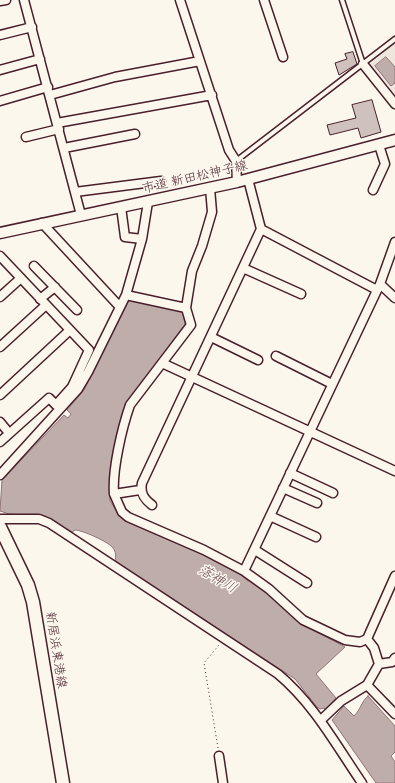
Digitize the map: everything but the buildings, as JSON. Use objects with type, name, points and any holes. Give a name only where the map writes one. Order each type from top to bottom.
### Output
[{"type":"main road","name":"新居浜東港線","points":[[0,527],[28,585],[34,602],[63,783]]},
{"type":"street","points":[[0,1],[6,0]]},
{"type":"street","points":[[24,0],[81,215]]},
{"type":"street","points":[[180,0],[229,150],[236,161],[237,182]]},
{"type":"street","points":[[264,0],[283,57]]},
{"type":"street","points":[[0,35],[32,27]]},
{"type":"street","points":[[0,70],[40,59]]},
{"type":"street","points":[[0,100],[200,61]]},
{"type":"street","points":[[363,64],[395,104]]},
{"type":"street","points":[[26,137],[58,126],[212,95]]},
{"type":"street","points":[[64,148],[135,134]]},
{"type":"street","name":"市道 新田松神子線","points":[[0,233],[237,182],[395,140]]},
{"type":"street","points":[[373,190],[385,164],[378,145]]},
{"type":"street","points":[[152,504],[146,500],[140,490],[142,483],[261,229],[248,179]]},
{"type":"street","points":[[75,192],[160,181]]},
{"type":"street","points":[[210,188],[212,212],[202,246],[192,271],[186,308],[191,325],[130,405],[123,429],[114,478],[114,494],[122,512],[128,517],[204,550],[244,571],[269,589],[303,620],[345,640],[360,642],[367,639],[395,575]]},
{"type":"street","points":[[0,475],[78,389],[119,306],[126,295],[142,239],[148,202]]},
{"type":"street","points":[[121,207],[125,237],[142,239]]},
{"type":"street","points":[[42,223],[119,306]]},
{"type":"street","points":[[261,229],[379,287],[395,298]]},
{"type":"street","points":[[244,571],[379,287],[395,242]]},
{"type":"street","points":[[0,256],[89,350],[72,386],[56,406],[49,398],[0,442]]},
{"type":"street","points":[[388,260],[395,266]]},
{"type":"street","points":[[34,266],[77,310]]},
{"type":"street","points":[[243,268],[301,294]]},
{"type":"street","points":[[0,297],[21,278]]},
{"type":"street","points":[[40,299],[54,287]]},
{"type":"street","points":[[126,295],[186,308]]},
{"type":"street","points":[[0,347],[46,305]]},
{"type":"street","points":[[0,395],[70,330]]},
{"type":"street","points":[[211,337],[258,360]]},
{"type":"street","points":[[276,356],[332,384]]},
{"type":"street","points":[[162,363],[193,376],[395,471]]},
{"type":"street","points":[[0,422],[10,432]]},
{"type":"street","points":[[290,474],[333,493]]},
{"type":"street","points":[[283,488],[317,503]]},
{"type":"street","points":[[114,494],[140,490]]},
{"type":"street","points":[[270,516],[316,537]]},
{"type":"street","points":[[0,519],[39,519],[49,523],[278,674],[325,717],[330,737],[362,783]]},
{"type":"street","points":[[255,550],[307,583]]},
{"type":"street","points":[[325,717],[341,701],[367,685],[378,664],[374,648],[367,639]]},
{"type":"street","points":[[378,664],[392,662],[395,658]]},
{"type":"street","points":[[367,685],[395,714]]},
{"type":"street","points":[[219,756],[223,783]]},
{"type":"lane","points":[[342,0],[363,64]]},
{"type":"lane","points":[[236,161],[395,38]]},
{"type":"path","points":[[219,756],[204,663],[220,644],[225,646]]},
{"type":"shaded area","points":[[395,43],[395,98],[368,66]]},
{"type":"water","points":[[386,57],[395,67],[395,83],[391,86],[375,66]]},
{"type":"water","name":"落神川","points":[[128,299],[183,312],[185,324],[128,402],[119,430],[110,484],[110,501],[127,522],[202,554],[241,575],[248,581],[249,580],[261,587],[302,624],[345,647],[316,674],[336,698],[326,710],[324,708],[320,709],[317,707],[295,679],[115,561],[115,551],[111,546],[83,532],[75,530],[72,532],[45,516],[9,514],[0,511],[2,480],[64,415],[68,418],[71,414],[67,410],[84,390]]},
{"type":"water","points":[[368,696],[395,726],[395,752],[391,756],[395,762],[395,783],[376,783],[332,720],[344,706],[354,716]]}]
